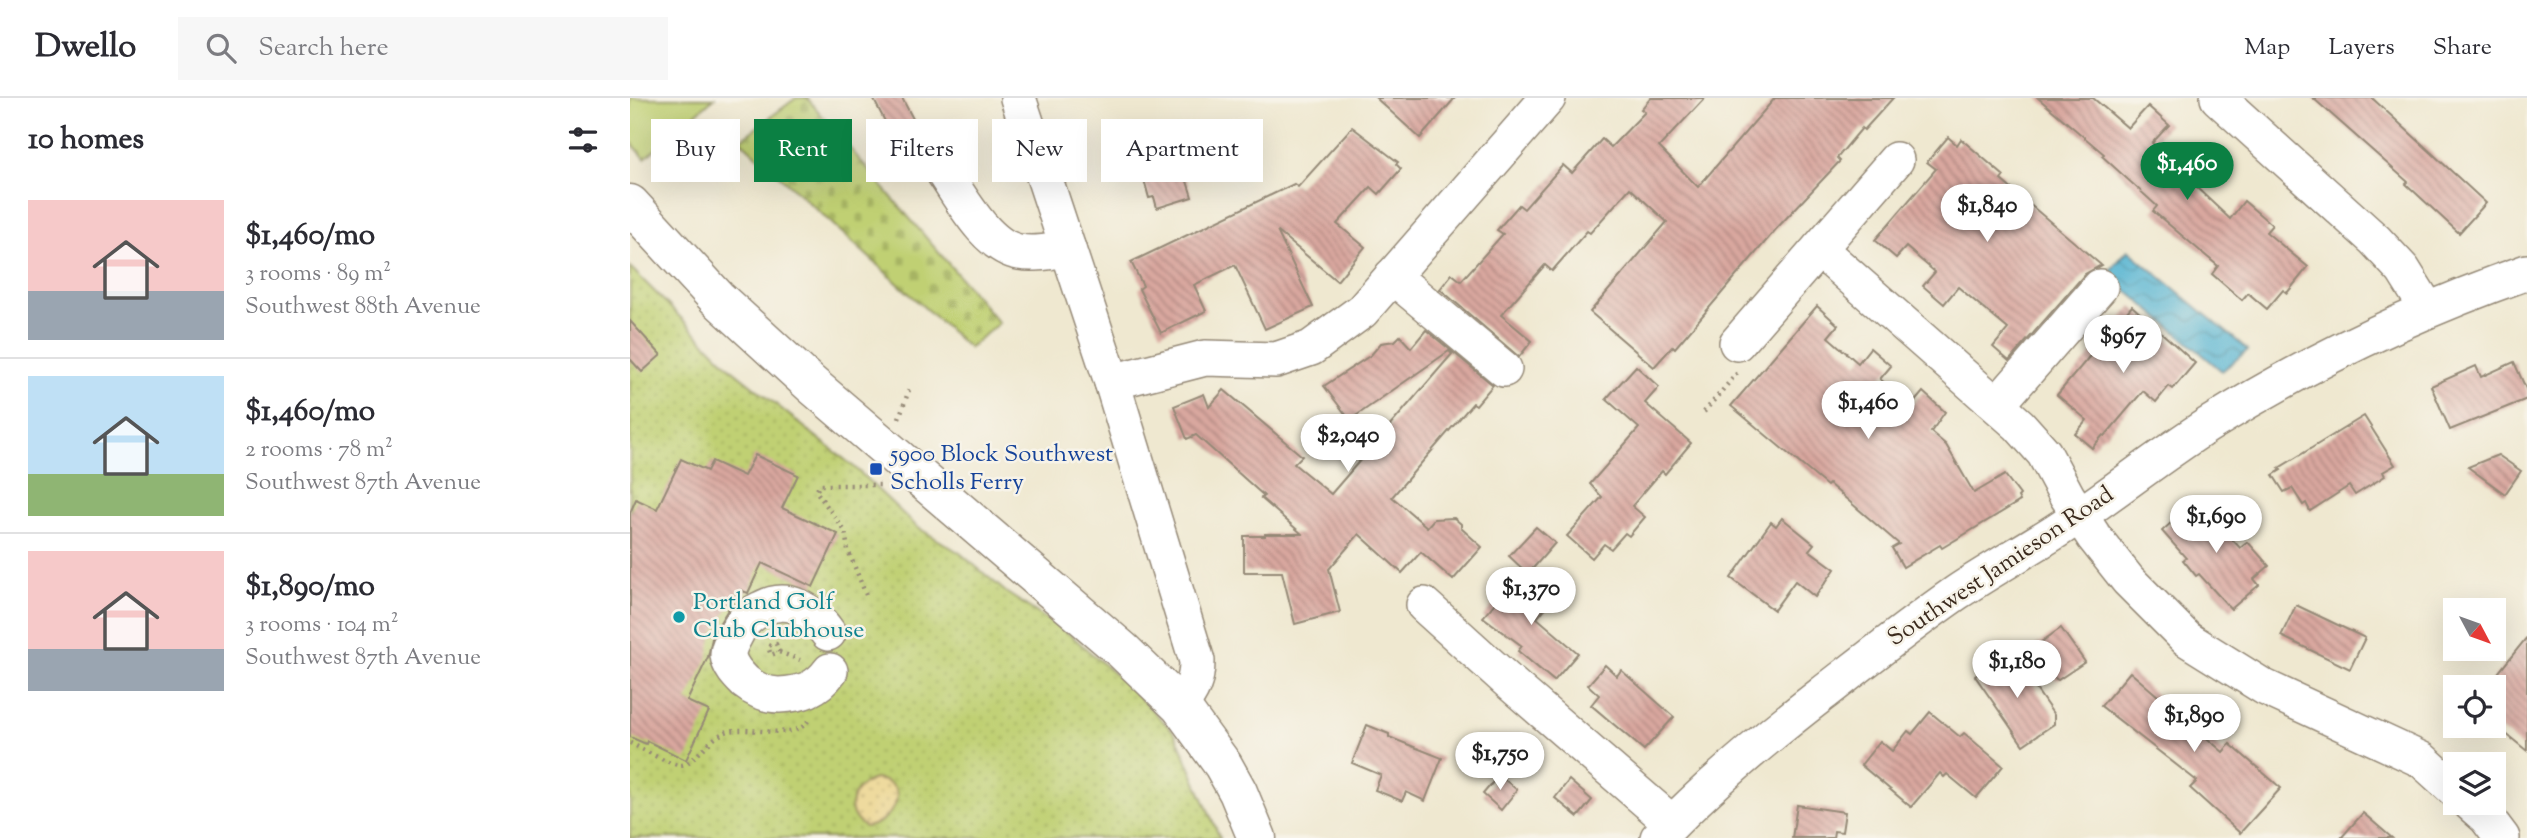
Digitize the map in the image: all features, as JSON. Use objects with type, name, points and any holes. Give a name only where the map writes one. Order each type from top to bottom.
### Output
[{"type":"main road","points":[[630,204],[717,298],[812,385],[1122,650],[1181,706],[1223,765],[1238,792],[1257,838]]},
{"type":"street","points":[[1018,98],[1112,382],[1197,661],[1198,675],[1194,688],[1181,706]]},
{"type":"street","points":[[1112,382],[1205,358],[1276,360],[1311,348],[1362,311],[1548,98]]},
{"type":"street","points":[[2218,98],[2375,240],[2403,270],[2428,310]]},
{"type":"street","points":[[1741,354],[1819,249],[1896,160]]},
{"type":"street","points":[[950,182],[984,230],[1004,246],[1017,252],[1068,249]]},
{"type":"street","points":[[1819,249],[2019,425],[2044,453],[2080,516],[2128,580],[2188,639],[2264,687],[2422,760],[2443,779]]},
{"type":"street","name":"Southwest Jamieson Road","points":[[1665,830],[1747,754],[1894,637],[1958,592],[2080,516],[2194,435],[2250,399],[2339,352],[2428,310],[2527,272]]},
{"type":"street","points":[[1392,276],[1504,369]]},
{"type":"street","points":[[1997,405],[2100,287]]},
{"type":"street","points":[[821,680],[776,695],[754,689],[736,674],[728,657],[731,643],[740,625],[750,615],[770,604],[796,604],[820,621],[828,633]]},
{"type":"street","points":[[1424,605],[1665,830]]},
{"type":"street","points":[[2484,815],[2502,838]]},
{"type":"path","points":[[1704,411],[1741,354]]},
{"type":"path","points":[[899,418],[909,390]]},
{"type":"path","points":[[866,595],[848,550],[845,531],[816,491],[820,485],[890,485]]},
{"type":"path","points":[[630,743],[679,765],[691,762],[714,737],[731,731],[793,731],[805,725],[816,710],[821,680],[779,652]]},
{"type":"green space","points":[[630,98],[714,98],[690,119],[651,119],[651,153],[645,158],[630,141]]},
{"type":"green space","points":[[796,98],[807,98],[825,119],[768,119]]},
{"type":"green space","points":[[754,130],[754,153],[740,140]]},
{"type":"green space","points":[[852,151],[866,167],[866,182],[879,182],[999,323],[969,348],[786,182],[852,182]]},
{"type":"green space","points":[[630,267],[733,370],[854,467],[917,527],[960,553],[1007,593],[1072,636],[1129,687],[1175,733],[1220,838],[630,838]]},
{"type":"sand","points":[[875,779],[888,782],[895,788],[897,796],[895,804],[883,819],[865,827],[853,815],[852,800],[860,787]]},
{"type":"water","points":[[2128,250],[2248,350],[2222,371],[2107,274]]},
{"type":"building","points":[[873,98],[902,98],[913,119],[884,119]]},
{"type":"building","points":[[1376,98],[1455,98],[1420,138]]},
{"type":"building","points":[[1651,98],[1705,98],[1659,147],[1698,187],[1775,98],[1893,98],[1864,130],[1862,128],[1837,158],[1840,161],[1777,228],[1675,348],[1673,346],[1654,367],[1590,312],[1667,222],[1630,188],[1552,271],[1545,265],[1501,315],[1532,341],[1519,357],[1440,289],[1452,274],[1461,281],[1503,234],[1497,230],[1519,205],[1524,209],[1563,165],[1572,173],[1602,139],[1611,147],[1645,112],[1641,109]]},
{"type":"building","points":[[2038,98],[2093,98],[2128,128],[2148,106],[2169,125],[2152,143],[2182,170],[2180,172],[2230,219],[2244,201],[2272,225],[2266,232],[2308,267],[2287,293],[2283,290],[2267,309],[2248,293],[2242,300],[2212,274],[2218,266],[2153,211],[2157,206],[2102,156],[2104,154]]},
{"type":"building","points":[[2313,98],[2372,98],[2486,203],[2459,233],[2406,184],[2408,182]]},
{"type":"building","points":[[1352,127],[1398,162],[1396,164],[1401,169],[1379,194],[1371,187],[1337,224],[1365,247],[1337,281],[1277,231],[1313,307],[1265,329],[1235,265],[1194,285],[1206,311],[1161,333],[1139,289],[1143,286],[1131,262],[1294,184],[1298,187]]},
{"type":"building","points":[[1948,137],[1957,145],[1961,139],[2004,176],[2001,180],[2101,265],[2085,274],[2009,361],[1993,347],[2008,329],[1958,287],[1944,304],[1923,286],[1935,272],[1906,247],[1896,258],[1875,240],[1936,169],[1927,162]]},
{"type":"building","points":[[1145,182],[1187,182],[1192,197],[1157,208],[1154,197],[1149,198]]},
{"type":"building","points":[[1817,306],[1838,325],[1828,337],[1858,363],[1870,348],[1891,366],[1880,379],[1911,406],[1923,392],[1945,412],[1931,432],[1946,445],[1974,493],[2005,475],[2020,495],[2020,501],[1942,548],[1940,545],[1903,567],[1892,548],[1899,544],[1731,406]]},
{"type":"building","points":[[2132,306],[2195,363],[2173,389],[2169,386],[2156,402],[2143,391],[2092,448],[2075,434],[2087,420],[2057,395]]},
{"type":"building","points":[[630,321],[661,355],[642,372],[630,359]]},
{"type":"building","points":[[1426,330],[1493,385],[1476,405],[1473,403],[1392,497],[1427,527],[1434,519],[1454,518],[1482,547],[1453,580],[1421,552],[1402,573],[1359,534],[1329,569],[1340,612],[1295,624],[1282,572],[1244,572],[1244,536],[1302,534],[1196,435],[1187,439],[1174,406],[1204,394],[1209,407],[1224,390],[1302,456],[1294,464],[1331,494],[1452,354],[1449,351],[1350,420],[1324,386],[1371,355],[1381,343],[1395,341],[1400,336],[1411,348]]},
{"type":"building","points":[[2514,362],[2527,391],[2527,399],[2450,430],[2431,386],[2476,366],[2481,377]]},
{"type":"building","points":[[1636,366],[1659,387],[1645,403],[1691,443],[1665,474],[1662,471],[1632,506],[1645,517],[1629,536],[1625,533],[1611,549],[1604,544],[1592,558],[1567,536],[1602,497],[1590,484],[1639,428],[1606,399]]},
{"type":"building","points":[[2364,416],[2395,465],[2383,472],[2385,476],[2355,495],[2349,486],[2310,511],[2292,488],[2284,492],[2273,475],[2281,470],[2279,468]]},
{"type":"building","name":"Portland Golf Club Clubhouse","points":[[755,455],[798,475],[782,508],[838,534],[813,587],[762,563],[748,593],[740,590],[713,634],[708,657],[687,701],[709,711],[686,760],[647,741],[646,744],[630,737],[630,513],[636,499],[657,509],[681,459],[707,471],[712,461],[744,476]]},
{"type":"building","points":[[2498,455],[2521,471],[2505,494],[2468,467]]},
{"type":"building","points":[[2196,500],[2240,548],[2248,542],[2269,566],[2254,579],[2259,585],[2231,609],[2199,574],[2196,576],[2183,560],[2186,558],[2162,531]]},
{"type":"building","points":[[1782,518],[1814,544],[1809,550],[1835,569],[1815,597],[1795,581],[1774,610],[1731,578],[1771,522],[1776,526]]},
{"type":"building","points":[[1536,527],[1555,543],[1528,574],[1509,556]]},
{"type":"building","points":[[1521,573],[1552,600],[1537,618],[1578,653],[1554,681],[1518,651],[1522,646],[1483,617]]},
{"type":"building","points":[[2296,605],[2365,638],[2350,669],[2281,636]]},
{"type":"building","points":[[2061,628],[2085,662],[2058,680],[2020,657]]},
{"type":"building","points":[[2527,637],[2527,751],[2506,734],[2506,675],[2496,675]]},
{"type":"building","points":[[2013,656],[2054,715],[2054,724],[2023,745],[1975,676],[1992,664],[1995,669]]},
{"type":"building","points":[[1605,665],[1617,676],[1621,670],[1674,717],[1644,750],[1591,705],[1599,695],[1588,685]]},
{"type":"building","points":[[2130,672],[2223,752],[2230,744],[2281,788],[2240,833],[2190,788],[2197,781],[2101,706]]},
{"type":"building","points":[[1930,712],[1960,737],[1964,733],[2003,766],[1976,798],[1947,774],[1944,777],[1940,773],[1911,807],[1861,765],[1880,741],[1892,751],[1908,731],[1912,734]]},
{"type":"building","points":[[1367,725],[1389,734],[1389,737],[1442,758],[1425,801],[1406,792],[1402,801],[1375,790],[1381,775],[1352,763]]},
{"type":"building","points":[[1499,775],[1517,790],[1501,810],[1483,794]]},
{"type":"building","points":[[1569,780],[1592,800],[1578,817],[1555,798]]},
{"type":"building","points":[[1797,805],[1845,812],[1842,832],[1834,831],[1833,838],[1792,838]]},
{"type":"building","points":[[2363,813],[2392,838],[2341,838]]},
{"type":"place","name":"5900 Block Southwest Scholls Ferry","points":[[876,469]]},
{"type":"place","name":"Portland Golf Club Clubhouse","points":[[679,617]]}]
